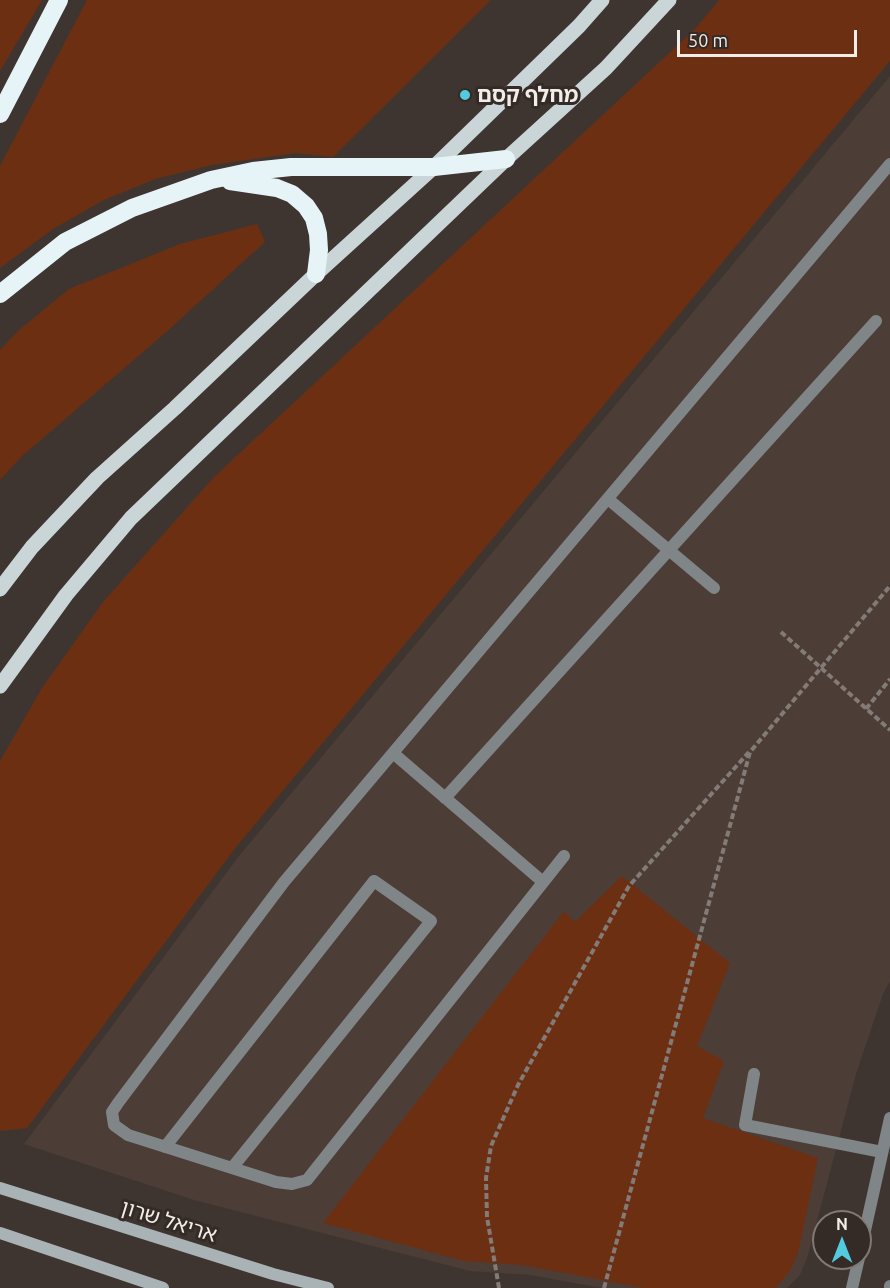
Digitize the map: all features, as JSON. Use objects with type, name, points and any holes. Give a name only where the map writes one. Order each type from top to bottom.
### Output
[{"type":"highway","points":[[0,114],[59,0]]},
{"type":"highway","points":[[0,294],[65,242],[132,208],[211,180],[253,171],[291,167],[434,166],[506,159]]},
{"type":"highway","points":[[211,180],[277,188],[292,194],[306,206],[314,218],[318,234],[316,274]]},
{"type":"main road","points":[[0,589],[32,547],[97,478],[434,166],[579,26],[602,0]]},
{"type":"main road","points":[[0,686],[66,595],[131,518],[506,159],[606,68],[669,0]]},
{"type":"main road","name":"אריאל שרון","points":[[0,1188],[251,1267],[328,1288]]},
{"type":"main road","points":[[0,1233],[163,1288]]},
{"type":"street","points":[[564,856],[307,1180],[292,1184],[276,1182],[128,1135],[114,1125],[112,1112],[284,882],[890,164]]},
{"type":"street","points":[[445,798],[876,321]]},
{"type":"street","points":[[608,498],[714,588]]},
{"type":"street","points":[[393,753],[543,882]]},
{"type":"street","points":[[165,1147],[374,881],[431,921],[232,1168]]},
{"type":"street","points":[[754,1074],[745,1125],[882,1152]]},
{"type":"street","points":[[869,1210],[890,1118]]},
{"type":"street","points":[[852,1288],[856,1270]]},
{"type":"path","points":[[499,1288],[487,1217],[486,1178],[491,1146],[518,1085],[629,886],[750,752],[890,586]]},
{"type":"path","points":[[781,632],[890,730]]},
{"type":"path","points":[[866,709],[890,679]]},
{"type":"path","points":[[604,1288],[750,752]]},
{"type":"shaded area","points":[[0,0],[42,0],[0,71]]},
{"type":"shaded area","points":[[87,0],[491,0],[333,157],[296,153],[212,165],[155,179],[104,200],[53,229],[0,268],[0,166]]},
{"type":"shaded area","points":[[719,0],[890,0],[890,61],[236,847],[27,1128],[0,1131],[0,761],[42,688],[103,602],[214,477],[695,29]]},
{"type":"shaded area","points":[[890,76],[890,981],[883,994],[856,1074],[820,1210],[812,1210],[812,1240],[800,1275],[787,1288],[602,1288],[530,1275],[470,1271],[194,1200],[24,1144],[239,856]]},
{"type":"shaded area","points":[[257,224],[265,242],[164,334],[21,457],[0,480],[0,350],[18,331],[69,289],[180,244]]},
{"type":"shaded area","points":[[622,876],[730,963],[697,1046],[724,1061],[703,1118],[818,1158],[798,1253],[790,1271],[775,1288],[643,1288],[522,1265],[464,1261],[323,1223],[564,911],[575,922]]},
{"type":"place","name":"מחלף קסם","points":[[465,95]]}]
